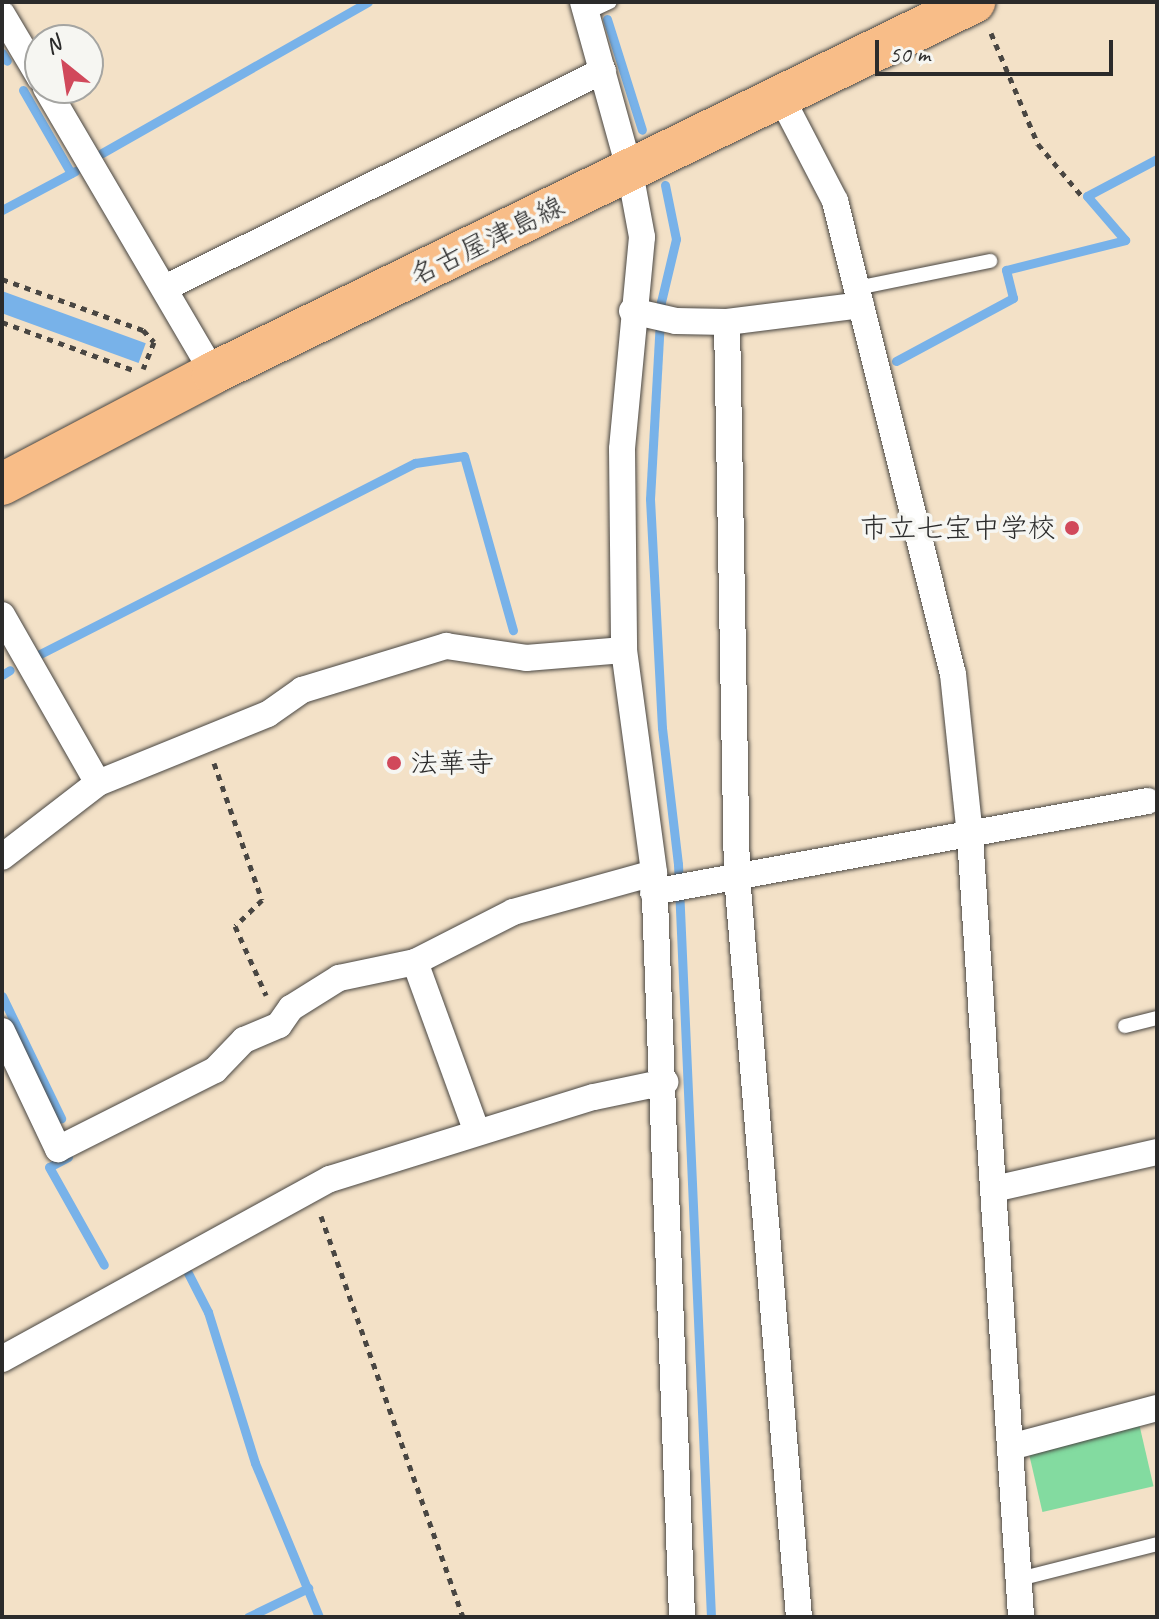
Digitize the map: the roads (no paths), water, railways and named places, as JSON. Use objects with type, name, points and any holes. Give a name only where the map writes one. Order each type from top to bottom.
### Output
[{"type":"main road","name":"名古屋津島線","points":[[2,484],[213,373],[782,99],[982,16]]},
{"type":"street","points":[[593,6],[603,71],[630,172],[642,237],[638,312],[622,449],[624,650],[657,885],[682,1617]]},
{"type":"street","points":[[2,14],[24,51]]},
{"type":"street","points":[[165,288],[603,71]]},
{"type":"street","points":[[782,99],[835,201],[943,623],[970,836],[1014,1446],[1021,1617]]},
{"type":"street","points":[[56,104],[213,373]]},
{"type":"street","points":[[638,312],[676,321],[727,322],[859,297]]},
{"type":"street","points":[[727,322],[737,876],[799,1617]]},
{"type":"street","points":[[2,615],[98,783]]},
{"type":"street","points":[[2,857],[98,783],[268,714],[302,690],[446,646],[526,658],[624,650]]},
{"type":"street","points":[[2,1031],[58,1149],[215,1070],[244,1040],[279,1025],[291,1008],[339,978],[415,962],[513,912],[657,885],[692,885],[1148,801]]},
{"type":"street","points":[[415,962],[477,1132]]},
{"type":"street","points":[[2,1359],[312,1189],[477,1132],[594,1097],[665,1082]]},
{"type":"street","points":[[994,1189],[1157,1152]]},
{"type":"street","points":[[1014,1446],[1157,1408]]},
{"type":"lane","points":[[859,297],[990,261]]},
{"type":"lane","points":[[1125,1026],[1157,1018]]},
{"type":"lane","points":[[1019,1579],[1157,1544]]},
{"type":"water","points":[[2,291],[146,343],[139,363],[2,313]]},
{"type":"waterway","points":[[102,153],[368,2]]},
{"type":"waterway","points":[[607,19],[642,130]]},
{"type":"waterway","points":[[2,53],[7,61]]},
{"type":"waterway","points":[[23,90],[71,173]]},
{"type":"waterway","points":[[896,361],[1013,298],[1006,270],[1125,240],[1087,196],[1157,159]]},
{"type":"waterway","points":[[2,210],[75,171]]},
{"type":"waterway","points":[[665,185],[676,239],[661,302],[650,499],[662,728],[678,864],[711,1617]]},
{"type":"waterway","points":[[40,654],[415,463],[464,456],[513,630]]},
{"type":"waterway","points":[[2,675],[10,670]]},
{"type":"waterway","points":[[2,996],[61,1118]]},
{"type":"waterway","points":[[68,1157],[49,1167],[104,1265]]},
{"type":"waterway","points":[[188,1273],[208,1312],[255,1463],[319,1617]]},
{"type":"waterway","points":[[248,1617],[308,1588]]},
{"type":"place","name":"市立七宝中学校","points":[[1072,528]]},
{"type":"place","name":"法華寺","points":[[394,763]]}]
